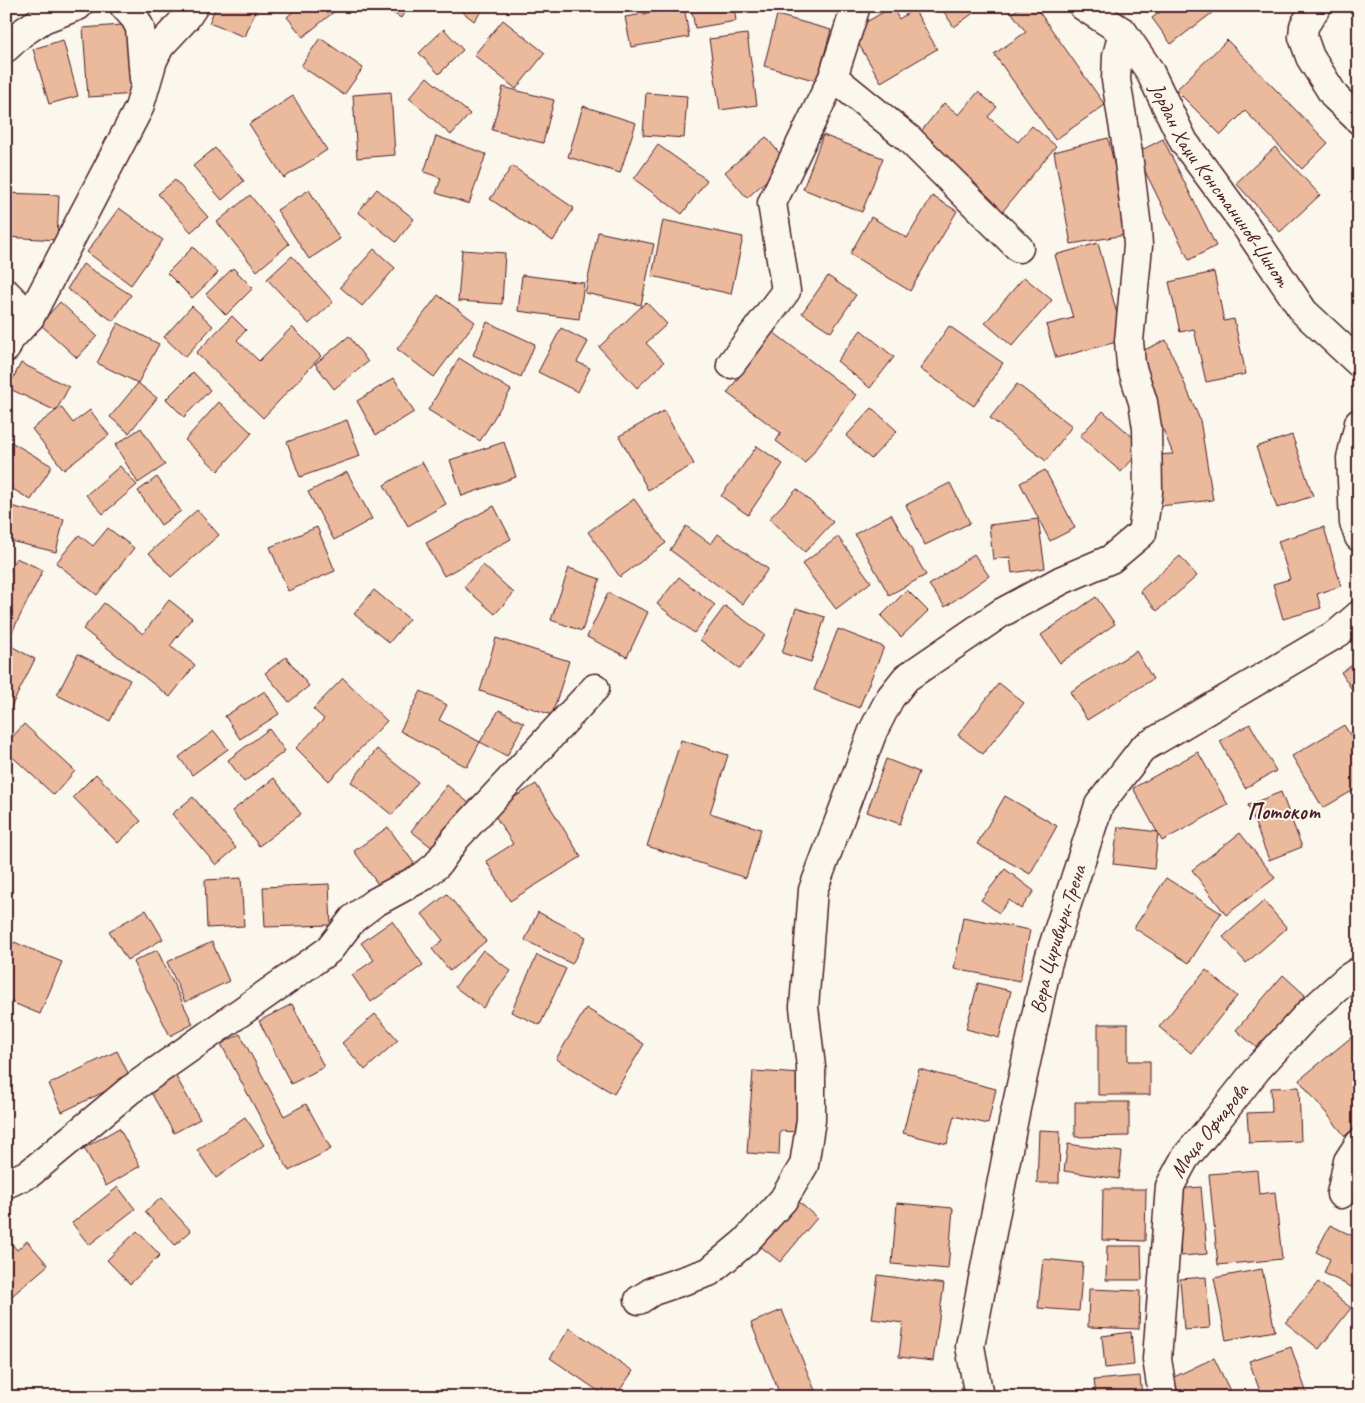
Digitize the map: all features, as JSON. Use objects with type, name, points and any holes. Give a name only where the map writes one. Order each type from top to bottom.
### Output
[{"type":"street","points":[[6,48],[22,33],[43,19],[78,6]]},
{"type":"street","points":[[124,6],[136,18],[140,28],[145,87]]},
{"type":"street","points":[[6,348],[9,340],[30,317],[139,108],[153,60],[160,46],[186,18],[194,6]]},
{"type":"street","points":[[732,364],[786,292],[772,203],[833,77],[856,6]]},
{"type":"street","name":"Јордан Хаџи Констанинов-Џинот","points":[[1083,6],[1123,32],[1149,70],[1184,142],[1243,222],[1304,312],[1359,363]]},
{"type":"street","points":[[1317,6],[1304,26],[1303,37],[1310,57],[1335,97],[1359,120]]},
{"type":"street","points":[[639,1300],[653,1291],[710,1272],[745,1242],[783,1200],[804,1165],[811,1120],[811,1067],[804,1007],[813,890],[873,732],[890,698],[906,678],[1001,613],[1062,580],[1111,559],[1142,533],[1148,492],[1147,428],[1143,402],[1131,365],[1129,341],[1138,246],[1128,154],[1116,80],[1117,56],[1123,32]]},
{"type":"street","points":[[833,77],[908,138],[1019,248]]},
{"type":"street","points":[[6,293],[30,317]]},
{"type":"street","points":[[1359,423],[1351,458],[1354,523],[1359,537]]},
{"type":"street","name":"Вера Циривири-Трена","points":[[979,1397],[976,1389],[970,1346],[1015,1113],[1046,966],[1099,805],[1143,748],[1338,633],[1359,615]]},
{"type":"street","points":[[6,1184],[30,1173],[130,1090],[329,950],[353,919],[374,903],[422,877],[438,864],[456,838],[595,688]]},
{"type":"street","name":"Маца Офчарова","points":[[1164,1397],[1157,1359],[1170,1186],[1185,1158],[1257,1069],[1307,1014],[1348,978],[1359,971]]},
{"type":"street","points":[[1341,1194],[1348,1161],[1359,1144]]},
{"type":"building","points":[[216,6],[257,6],[245,37],[209,23]]},
{"type":"building","points":[[299,6],[341,6],[303,37],[287,17]]},
{"type":"building","points":[[381,6],[408,6],[401,18]]},
{"type":"building","points":[[455,6],[486,6],[474,21]]},
{"type":"building","points":[[660,6],[684,6],[689,37],[631,47],[625,17],[661,11]]},
{"type":"building","points":[[691,6],[734,6],[736,21],[695,28]]},
{"type":"building","points":[[940,6],[983,6],[954,27]]},
{"type":"building","points":[[1022,6],[1035,6],[1105,105],[1055,140],[994,54],[1026,32],[1012,13]]},
{"type":"building","points":[[1168,6],[1214,6],[1216,10],[1171,44],[1152,18]]},
{"type":"building","points":[[892,7],[899,19],[914,9],[937,49],[881,82],[851,31]]},
{"type":"building","points":[[777,15],[831,30],[817,81],[764,66]]},
{"type":"building","points":[[503,20],[545,53],[516,89],[474,55]]},
{"type":"building","points":[[134,24],[138,94],[88,97],[83,28]]},
{"type":"building","points":[[444,29],[463,50],[439,74],[419,53]]},
{"type":"building","points":[[747,34],[757,105],[720,110],[709,39]]},
{"type":"building","points":[[1359,36],[1359,51],[1351,45]]},
{"type":"building","points":[[320,38],[363,68],[344,95],[301,66]]},
{"type":"building","points":[[63,40],[78,96],[49,104],[33,49]]},
{"type":"building","points":[[1227,40],[1328,143],[1302,169],[1245,111],[1221,135],[1176,90]]},
{"type":"building","points":[[427,77],[470,114],[451,135],[409,98]]},
{"type":"building","points":[[503,87],[554,100],[543,143],[492,130]]},
{"type":"building","points":[[391,92],[395,155],[357,158],[353,95]]},
{"type":"building","points":[[978,92],[997,107],[988,117],[1018,142],[1032,126],[1056,146],[1002,212],[914,140],[944,103],[959,115]]},
{"type":"building","points":[[646,93],[687,96],[684,138],[643,135]]},
{"type":"building","points":[[293,96],[327,150],[284,178],[249,124]]},
{"type":"building","points":[[583,106],[636,123],[620,173],[568,157]]},
{"type":"building","points":[[823,135],[883,158],[862,212],[803,189]]},
{"type":"building","points":[[436,136],[486,154],[469,204],[436,193],[441,178],[424,172]]},
{"type":"building","points":[[766,137],[787,162],[747,198],[725,172]]},
{"type":"building","points":[[1108,138],[1131,234],[1071,244],[1054,152]]},
{"type":"building","points":[[1163,139],[1216,246],[1189,260],[1136,153]]},
{"type":"building","points":[[658,145],[707,180],[682,214],[634,179]]},
{"type":"building","points":[[1275,147],[1320,195],[1280,232],[1236,183]]},
{"type":"building","points":[[215,148],[244,181],[222,200],[193,166]]},
{"type":"building","points":[[512,166],[574,208],[553,241],[490,199]]},
{"type":"building","points":[[175,180],[208,217],[191,232],[158,194]]},
{"type":"building","points":[[377,189],[414,219],[396,242],[358,212]]},
{"type":"building","points":[[309,190],[340,239],[309,259],[277,210]]},
{"type":"building","points":[[6,193],[59,195],[57,240],[6,237]]},
{"type":"building","points":[[250,195],[289,244],[257,271],[217,222]]},
{"type":"building","points":[[932,196],[957,211],[910,291],[850,254],[871,217],[907,238]]},
{"type":"building","points":[[119,208],[163,240],[131,285],[87,252]]},
{"type":"building","points":[[663,220],[743,237],[731,294],[652,276]]},
{"type":"building","points":[[598,232],[654,244],[641,305],[585,293]]},
{"type":"building","points":[[1098,243],[1124,340],[1056,358],[1046,325],[1073,318],[1055,255]]},
{"type":"building","points":[[193,247],[218,273],[192,298],[167,273]]},
{"type":"building","points":[[374,249],[395,268],[362,306],[340,287]]},
{"type":"building","points":[[462,250],[505,253],[502,304],[458,301]]},
{"type":"building","points":[[292,256],[333,302],[309,324],[267,279]]},
{"type":"building","points":[[83,264],[131,295],[113,321],[67,289]]},
{"type":"building","points":[[233,268],[253,288],[226,315],[206,294]]},
{"type":"building","points":[[1214,272],[1224,321],[1234,319],[1246,374],[1206,382],[1194,329],[1180,332],[1169,282]]},
{"type":"building","points":[[522,275],[584,283],[579,319],[518,311]]},
{"type":"building","points":[[828,276],[856,295],[831,332],[802,313]]},
{"type":"building","points":[[1024,277],[1052,300],[1012,346],[985,323]]},
{"type":"building","points":[[438,295],[475,322],[434,377],[397,349]]},
{"type":"building","points":[[60,302],[97,336],[77,358],[40,324]]},
{"type":"building","points":[[646,302],[667,324],[646,343],[664,362],[637,388],[599,347]]},
{"type":"building","points":[[192,306],[213,326],[185,357],[164,337]]},
{"type":"building","points":[[232,316],[246,330],[237,340],[259,361],[292,327],[321,356],[263,418],[196,353]]},
{"type":"building","points":[[487,322],[535,344],[521,377],[473,355]]},
{"type":"building","points":[[118,323],[159,344],[138,383],[97,363]]},
{"type":"building","points":[[949,326],[1003,363],[974,406],[920,369]]},
{"type":"building","points":[[561,328],[588,342],[577,362],[590,368],[578,392],[538,372]]},
{"type":"building","points":[[861,330],[894,357],[870,388],[837,361]]},
{"type":"building","points":[[773,332],[856,395],[805,463],[776,441],[781,433],[727,393]]},
{"type":"building","points":[[349,336],[368,362],[334,389],[315,364]]},
{"type":"building","points":[[1166,340],[1200,420],[1213,500],[1160,506],[1154,455],[1173,454],[1133,355]]},
{"type":"building","points":[[459,358],[511,390],[480,441],[428,410]]},
{"type":"building","points":[[21,363],[69,387],[56,411],[8,388]]},
{"type":"building","points":[[193,372],[210,390],[184,417],[166,399]]},
{"type":"building","points":[[394,378],[414,412],[376,435],[357,401]]},
{"type":"building","points":[[138,383],[157,398],[129,433],[110,417]]},
{"type":"building","points":[[1017,384],[1072,426],[1046,461],[990,418]]},
{"type":"building","points":[[219,402],[252,433],[218,471],[185,440]]},
{"type":"building","points":[[61,407],[73,423],[90,410],[109,435],[64,470],[32,429]]},
{"type":"building","points":[[872,408],[897,431],[871,459],[846,436]]},
{"type":"building","points":[[664,411],[694,464],[648,490],[619,436]]},
{"type":"building","points":[[1103,411],[1144,447],[1121,472],[1080,436]]},
{"type":"building","points":[[347,420],[360,456],[300,477],[287,442]]},
{"type":"building","points":[[141,428],[165,465],[138,483],[115,445]]},
{"type":"building","points":[[1292,435],[1313,496],[1277,508],[1256,447]]},
{"type":"building","points":[[6,439],[52,466],[31,500],[6,485]]},
{"type":"building","points":[[504,442],[516,477],[462,496],[450,460]]},
{"type":"building","points":[[757,446],[783,464],[748,515],[721,496]]},
{"type":"building","points":[[422,462],[446,504],[408,526],[384,485]]},
{"type":"building","points":[[120,466],[137,485],[103,514],[86,495]]},
{"type":"building","points":[[1045,470],[1075,528],[1050,541],[1020,483]]},
{"type":"building","points":[[347,472],[372,519],[334,540],[308,492]]},
{"type":"building","points":[[157,477],[181,511],[161,525],[138,491]]},
{"type":"building","points":[[950,483],[970,523],[925,545],[906,505]]},
{"type":"building","points":[[797,489],[833,522],[805,552],[769,519]]},
{"type":"building","points":[[634,499],[666,543],[620,577],[588,532]]},
{"type":"building","points":[[6,505],[64,519],[56,552],[6,540]]},
{"type":"building","points":[[494,506],[511,539],[444,576],[426,543]]},
{"type":"building","points":[[197,510],[219,535],[171,577],[149,553]]},
{"type":"building","points":[[891,514],[926,575],[889,595],[855,534]]},
{"type":"building","points":[[1038,519],[1045,568],[1012,573],[1010,557],[993,559],[989,525]]},
{"type":"building","points":[[686,526],[711,544],[718,534],[768,569],[743,604],[670,550]]},
{"type":"building","points":[[317,527],[335,571],[288,591],[270,547]]},
{"type":"building","points":[[1324,527],[1341,586],[1317,594],[1321,608],[1283,619],[1273,584],[1290,579],[1278,541]]},
{"type":"building","points":[[108,528],[134,548],[97,595],[56,563],[79,535],[93,546]]},
{"type":"building","points":[[838,537],[871,582],[836,609],[802,564]]},
{"type":"building","points":[[974,554],[989,576],[945,607],[929,585]]},
{"type":"building","points":[[1180,556],[1197,576],[1157,611],[1140,591]]},
{"type":"building","points":[[16,558],[43,570],[9,638],[6,636],[6,578]]},
{"type":"building","points":[[483,565],[514,593],[495,614],[464,587]]},
{"type":"building","points":[[569,568],[600,579],[582,631],[551,620]]},
{"type":"building","points":[[679,577],[715,605],[694,633],[657,604]]},
{"type":"building","points":[[374,590],[409,619],[389,643],[354,614]]},
{"type":"building","points":[[907,590],[928,611],[901,637],[881,616]]},
{"type":"building","points":[[608,593],[648,612],[627,657],[587,637]]},
{"type":"building","points":[[1096,597],[1115,624],[1060,663],[1041,635]]},
{"type":"building","points":[[169,600],[192,618],[170,646],[195,665],[170,697],[83,629],[104,603],[143,634]]},
{"type":"building","points":[[725,606],[765,635],[740,669],[700,640]]},
{"type":"building","points":[[796,608],[825,617],[811,662],[782,653]]},
{"type":"building","points":[[838,629],[884,647],[859,708],[814,690]]},
{"type":"building","points":[[496,638],[569,661],[552,715],[480,691]]},
{"type":"building","points":[[9,645],[35,659],[9,711],[6,709],[6,650]]},
{"type":"building","points":[[1136,651],[1153,679],[1087,720],[1070,692]]},
{"type":"building","points":[[78,654],[130,680],[110,721],[57,695]]},
{"type":"building","points":[[286,657],[309,686],[289,702],[265,673]]},
{"type":"building","points":[[1359,661],[1359,701],[1341,672]]},
{"type":"building","points":[[343,678],[387,721],[329,781],[296,748],[324,719],[313,709]]},
{"type":"building","points":[[999,683],[1024,703],[983,754],[958,735]]},
{"type":"building","points":[[265,691],[279,714],[240,739],[225,716]]},
{"type":"building","points":[[421,691],[447,705],[439,720],[480,742],[467,767],[400,731]]},
{"type":"building","points":[[499,710],[524,723],[507,756],[480,742]]},
{"type":"building","points":[[24,724],[75,771],[54,795],[6,751],[6,744]]},
{"type":"building","points":[[1250,724],[1276,771],[1245,788],[1220,741]]},
{"type":"building","points":[[1344,725],[1359,749],[1359,787],[1323,808],[1292,756]]},
{"type":"building","points":[[269,729],[285,751],[244,782],[228,760]]},
{"type":"building","points":[[214,731],[228,749],[192,775],[179,757]]},
{"type":"building","points":[[681,740],[728,755],[710,813],[761,829],[746,878],[647,846]]},
{"type":"building","points":[[377,749],[418,782],[392,815],[351,782]]},
{"type":"building","points":[[1198,752],[1228,805],[1162,841],[1133,788]]},
{"type":"building","points":[[886,759],[919,772],[900,824],[867,812]]},
{"type":"building","points":[[96,774],[141,821],[118,843],[73,797]]},
{"type":"building","points":[[274,778],[301,814],[259,846],[232,811]]},
{"type":"building","points":[[536,784],[581,857],[510,901],[486,861],[513,844],[492,811]]},
{"type":"building","points":[[447,785],[470,804],[434,849],[411,831]]},
{"type":"building","points":[[1281,792],[1302,847],[1269,860],[1248,805]]},
{"type":"building","points":[[1005,796],[1057,826],[1030,874],[977,844]]},
{"type":"building","points":[[193,797],[236,848],[216,865],[172,814]]},
{"type":"building","points":[[388,827],[416,866],[382,890],[354,851]]},
{"type":"building","points":[[1118,827],[1158,832],[1154,869],[1113,864]]},
{"type":"building","points":[[1240,833],[1275,878],[1226,915],[1192,870]]},
{"type":"building","points":[[1005,869],[1034,891],[1021,909],[1009,900],[999,913],[981,900]]},
{"type":"building","points":[[241,878],[244,926],[207,928],[205,880]]},
{"type":"building","points":[[1166,878],[1221,913],[1189,963],[1134,928]]},
{"type":"building","points":[[329,884],[331,925],[265,927],[263,887]]},
{"type":"building","points":[[447,894],[486,941],[450,971],[432,949],[443,940],[422,914]]},
{"type":"building","points":[[1264,901],[1287,928],[1246,963],[1223,937]]},
{"type":"building","points":[[146,910],[163,939],[127,960],[109,931]]},
{"type":"building","points":[[538,912],[586,937],[572,964],[525,940]]},
{"type":"building","points":[[963,917],[1030,930],[1020,981],[954,969]]},
{"type":"building","points":[[392,921],[423,965],[371,1002],[352,975],[374,960],[361,943]]},
{"type":"building","points":[[14,942],[62,962],[40,1014],[6,1000],[6,960]]},
{"type":"building","points":[[212,942],[229,981],[185,1002],[167,962]]},
{"type":"building","points":[[157,950],[193,1024],[170,1036],[133,962]]},
{"type":"building","points":[[483,950],[511,971],[483,1008],[455,987]]},
{"type":"building","points":[[537,955],[566,969],[540,1025],[511,1012]]},
{"type":"building","points":[[1206,970],[1237,996],[1191,1053],[1159,1027]]},
{"type":"building","points":[[1283,975],[1305,995],[1258,1049],[1236,1030]]},
{"type":"building","points":[[978,983],[1011,991],[999,1038],[966,1029]]},
{"type":"building","points":[[292,1004],[324,1067],[291,1084],[259,1021]]},
{"type":"building","points":[[586,1008],[644,1044],[614,1094],[556,1059]]},
{"type":"building","points":[[375,1014],[398,1040],[365,1070],[342,1043]]},
{"type":"building","points":[[1098,1024],[1128,1024],[1128,1061],[1150,1061],[1150,1095],[1098,1095]]},
{"type":"building","points":[[1359,1031],[1359,1124],[1345,1136],[1299,1080]]},
{"type":"building","points":[[240,1034],[284,1116],[306,1104],[331,1149],[289,1171],[221,1044]]},
{"type":"building","points":[[117,1051],[131,1079],[62,1112],[49,1084]]},
{"type":"building","points":[[919,1069],[996,1089],[988,1124],[954,1116],[947,1144],[903,1133]]},
{"type":"building","points":[[753,1071],[802,1074],[798,1132],[780,1131],[779,1155],[747,1153]]},
{"type":"building","points":[[175,1075],[200,1119],[174,1133],[149,1089]]},
{"type":"building","points":[[1299,1087],[1301,1141],[1249,1143],[1247,1113],[1272,1112],[1271,1088]]},
{"type":"building","points":[[1075,1102],[1129,1102],[1129,1136],[1075,1137]]},
{"type":"building","points":[[245,1117],[264,1145],[216,1178],[197,1150]]},
{"type":"building","points":[[119,1128],[140,1166],[106,1186],[84,1148]]},
{"type":"building","points":[[1039,1130],[1060,1131],[1059,1183],[1037,1183]]},
{"type":"building","points":[[1068,1144],[1122,1152],[1119,1179],[1064,1171]]},
{"type":"building","points":[[1257,1170],[1259,1194],[1275,1192],[1282,1259],[1218,1265],[1209,1174]]},
{"type":"building","points":[[118,1187],[135,1209],[89,1245],[72,1223]]},
{"type":"building","points":[[1201,1187],[1207,1254],[1181,1256],[1176,1189]]},
{"type":"building","points":[[1103,1189],[1146,1189],[1145,1241],[1102,1240]]},
{"type":"building","points":[[161,1198],[191,1231],[175,1245],[145,1212]]},
{"type":"building","points":[[798,1201],[817,1218],[780,1262],[760,1246]]},
{"type":"building","points":[[897,1203],[953,1208],[948,1269],[892,1264]]},
{"type":"building","points":[[1330,1225],[1359,1239],[1359,1291],[1324,1273],[1330,1259],[1316,1252]]},
{"type":"building","points":[[137,1231],[160,1255],[130,1284],[107,1260]]},
{"type":"building","points":[[6,1237],[17,1250],[27,1241],[48,1265],[6,1301]]},
{"type":"building","points":[[1107,1246],[1141,1246],[1142,1280],[1106,1280]]},
{"type":"building","points":[[1043,1259],[1083,1263],[1079,1311],[1038,1308]]},
{"type":"building","points":[[1262,1269],[1275,1331],[1226,1340],[1214,1278]]},
{"type":"building","points":[[878,1275],[944,1284],[933,1361],[899,1357],[903,1323],[872,1319]]},
{"type":"building","points":[[1206,1277],[1210,1328],[1184,1330],[1180,1279]]},
{"type":"building","points":[[1318,1282],[1351,1308],[1319,1349],[1286,1323]]},
{"type":"building","points":[[1089,1289],[1140,1291],[1139,1329],[1088,1327]]},
{"type":"building","points":[[782,1310],[816,1393],[807,1397],[781,1397],[751,1323]]},
{"type":"building","points":[[570,1328],[633,1371],[615,1397],[607,1397],[550,1358]]},
{"type":"building","points":[[1131,1332],[1134,1365],[1105,1368],[1102,1336]]},
{"type":"building","points":[[1291,1347],[1308,1397],[1262,1397],[1249,1361]]},
{"type":"building","points":[[1214,1358],[1233,1397],[1181,1397],[1172,1378]]},
{"type":"building","points":[[1140,1376],[1142,1397],[1096,1397],[1094,1380]]},
{"type":"district","name":"Потокот","points":[[1284,811]]}]
